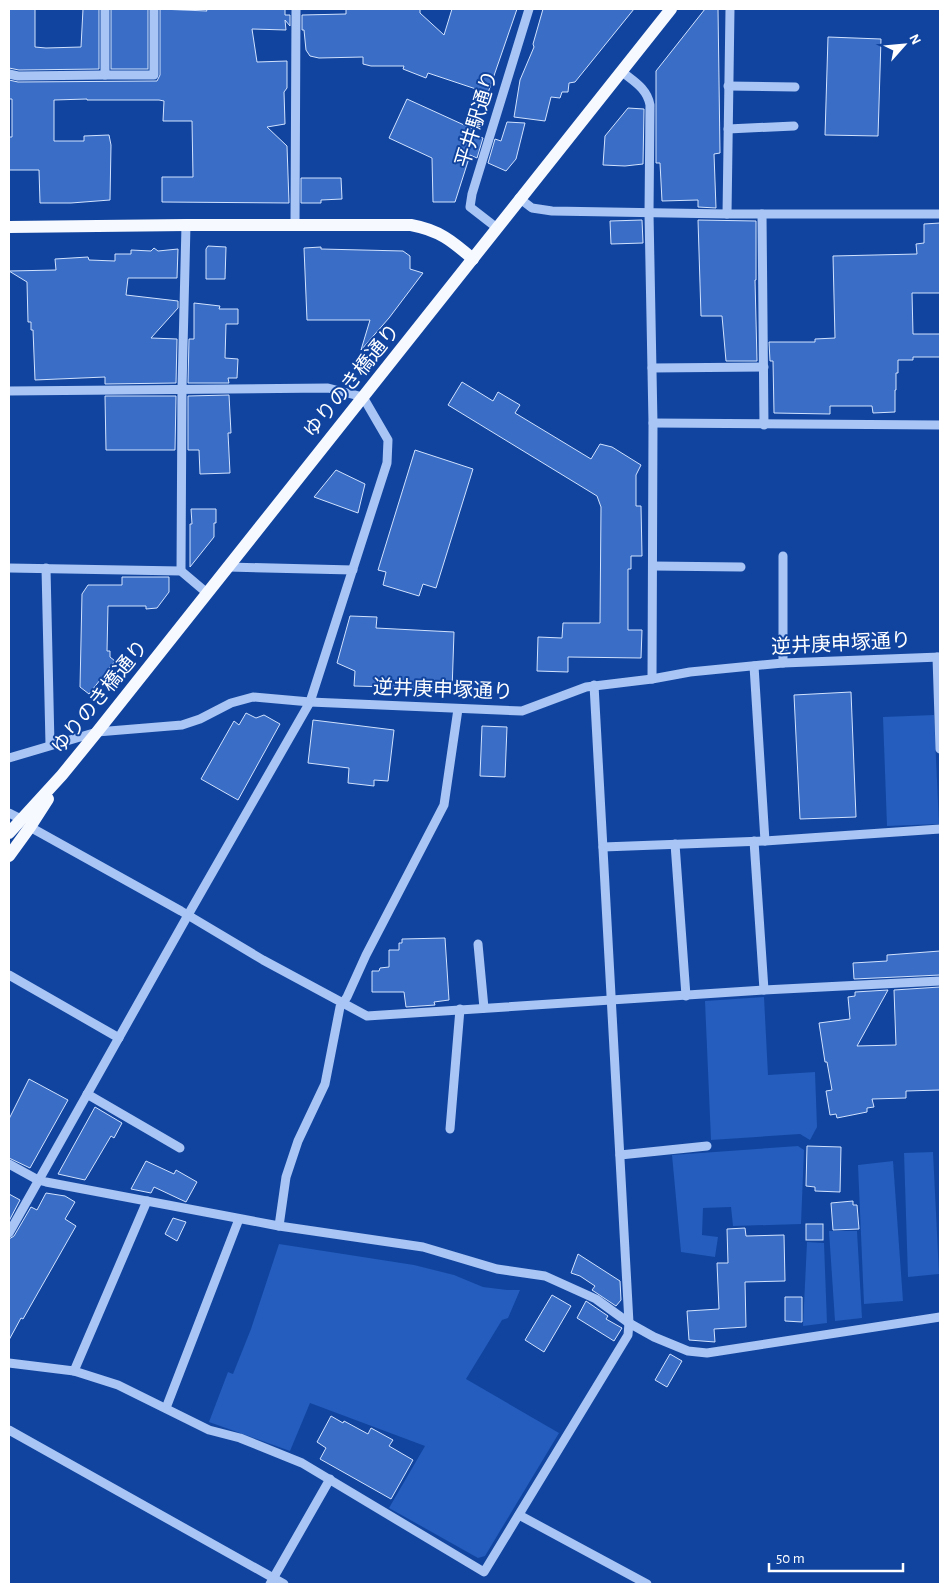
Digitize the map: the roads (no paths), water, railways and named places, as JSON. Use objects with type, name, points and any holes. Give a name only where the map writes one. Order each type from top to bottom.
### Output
[{"type":"main road","name":"ゆりのき橋通り","points":[[9,856],[26,823],[62,775],[671,9]]},
{"type":"main road","points":[[9,227],[186,225],[411,226],[423,228],[448,238],[473,259]]},
{"type":"main road","name":"ゆりのき橋通り","points":[[9,833],[26,823]]},
{"type":"street","points":[[105,9],[105,75]]},
{"type":"street","points":[[9,74],[154,75],[154,9]]},
{"type":"street","points":[[295,225],[296,9]]},
{"type":"street","name":"平井駅通り","points":[[497,228],[470,207],[472,194],[529,9]]},
{"type":"street","points":[[727,214],[730,9]]},
{"type":"street","points":[[621,71],[649,96],[650,105],[649,212],[653,423],[652,679]]},
{"type":"street","points":[[728,86],[795,87]]},
{"type":"street","points":[[728,129],[794,126]]},
{"type":"street","points":[[519,198],[532,208],[552,211],[727,214],[940,214]]},
{"type":"street","points":[[762,214],[764,425]]},
{"type":"street","points":[[181,570],[182,389],[186,225]]},
{"type":"street","points":[[652,368],[764,367]]},
{"type":"street","points":[[9,391],[328,388],[362,397],[388,440],[387,463],[310,702],[9,1233]]},
{"type":"street","points":[[653,423],[940,425]]},
{"type":"street","points":[[783,556],[784,664]]},
{"type":"street","points":[[228,566],[353,570]]},
{"type":"street","points":[[653,566],[741,567]]},
{"type":"street","points":[[9,568],[181,570],[207,593]]},
{"type":"street","points":[[46,568],[50,745]]},
{"type":"street","points":[[938,657],[940,748]]},
{"type":"street","name":"逆井庚申塚通り","points":[[9,758],[97,732],[182,725],[200,719],[231,703],[254,698],[522,711],[586,686],[652,679],[690,672],[784,664],[938,657]]},
{"type":"street","points":[[754,666],[765,841]]},
{"type":"street","points":[[9,1362],[74,1372],[118,1385],[209,1430],[240,1438],[302,1463],[484,1572],[628,1335],[629,1323],[594,686]]},
{"type":"street","points":[[279,1226],[286,1177],[298,1141],[325,1084],[340,1007],[347,997],[366,955],[444,805],[458,709]]},
{"type":"street","points":[[9,813],[263,960],[367,1016],[764,990],[940,981]]},
{"type":"street","points":[[603,847],[765,841],[940,829]]},
{"type":"street","points":[[754,841],[764,990]]},
{"type":"street","points":[[675,844],[686,996]]},
{"type":"street","points":[[478,944],[484,1008]]},
{"type":"street","points":[[9,975],[119,1038]]},
{"type":"street","points":[[450,1129],[460,1009]]},
{"type":"street","points":[[87,1094],[180,1148]]},
{"type":"street","points":[[620,1155],[707,1146]]},
{"type":"street","points":[[9,1164],[38,1180],[279,1226],[423,1247],[497,1269],[545,1276],[596,1299],[629,1323],[654,1337],[688,1351],[707,1353],[940,1317]]},
{"type":"street","points":[[74,1372],[146,1201]]},
{"type":"street","points":[[166,1408],[239,1218]]},
{"type":"street","points":[[9,1430],[272,1581],[284,1584]]},
{"type":"street","points":[[272,1581],[330,1479]]},
{"type":"street","points":[[519,1515],[647,1584]]}]
